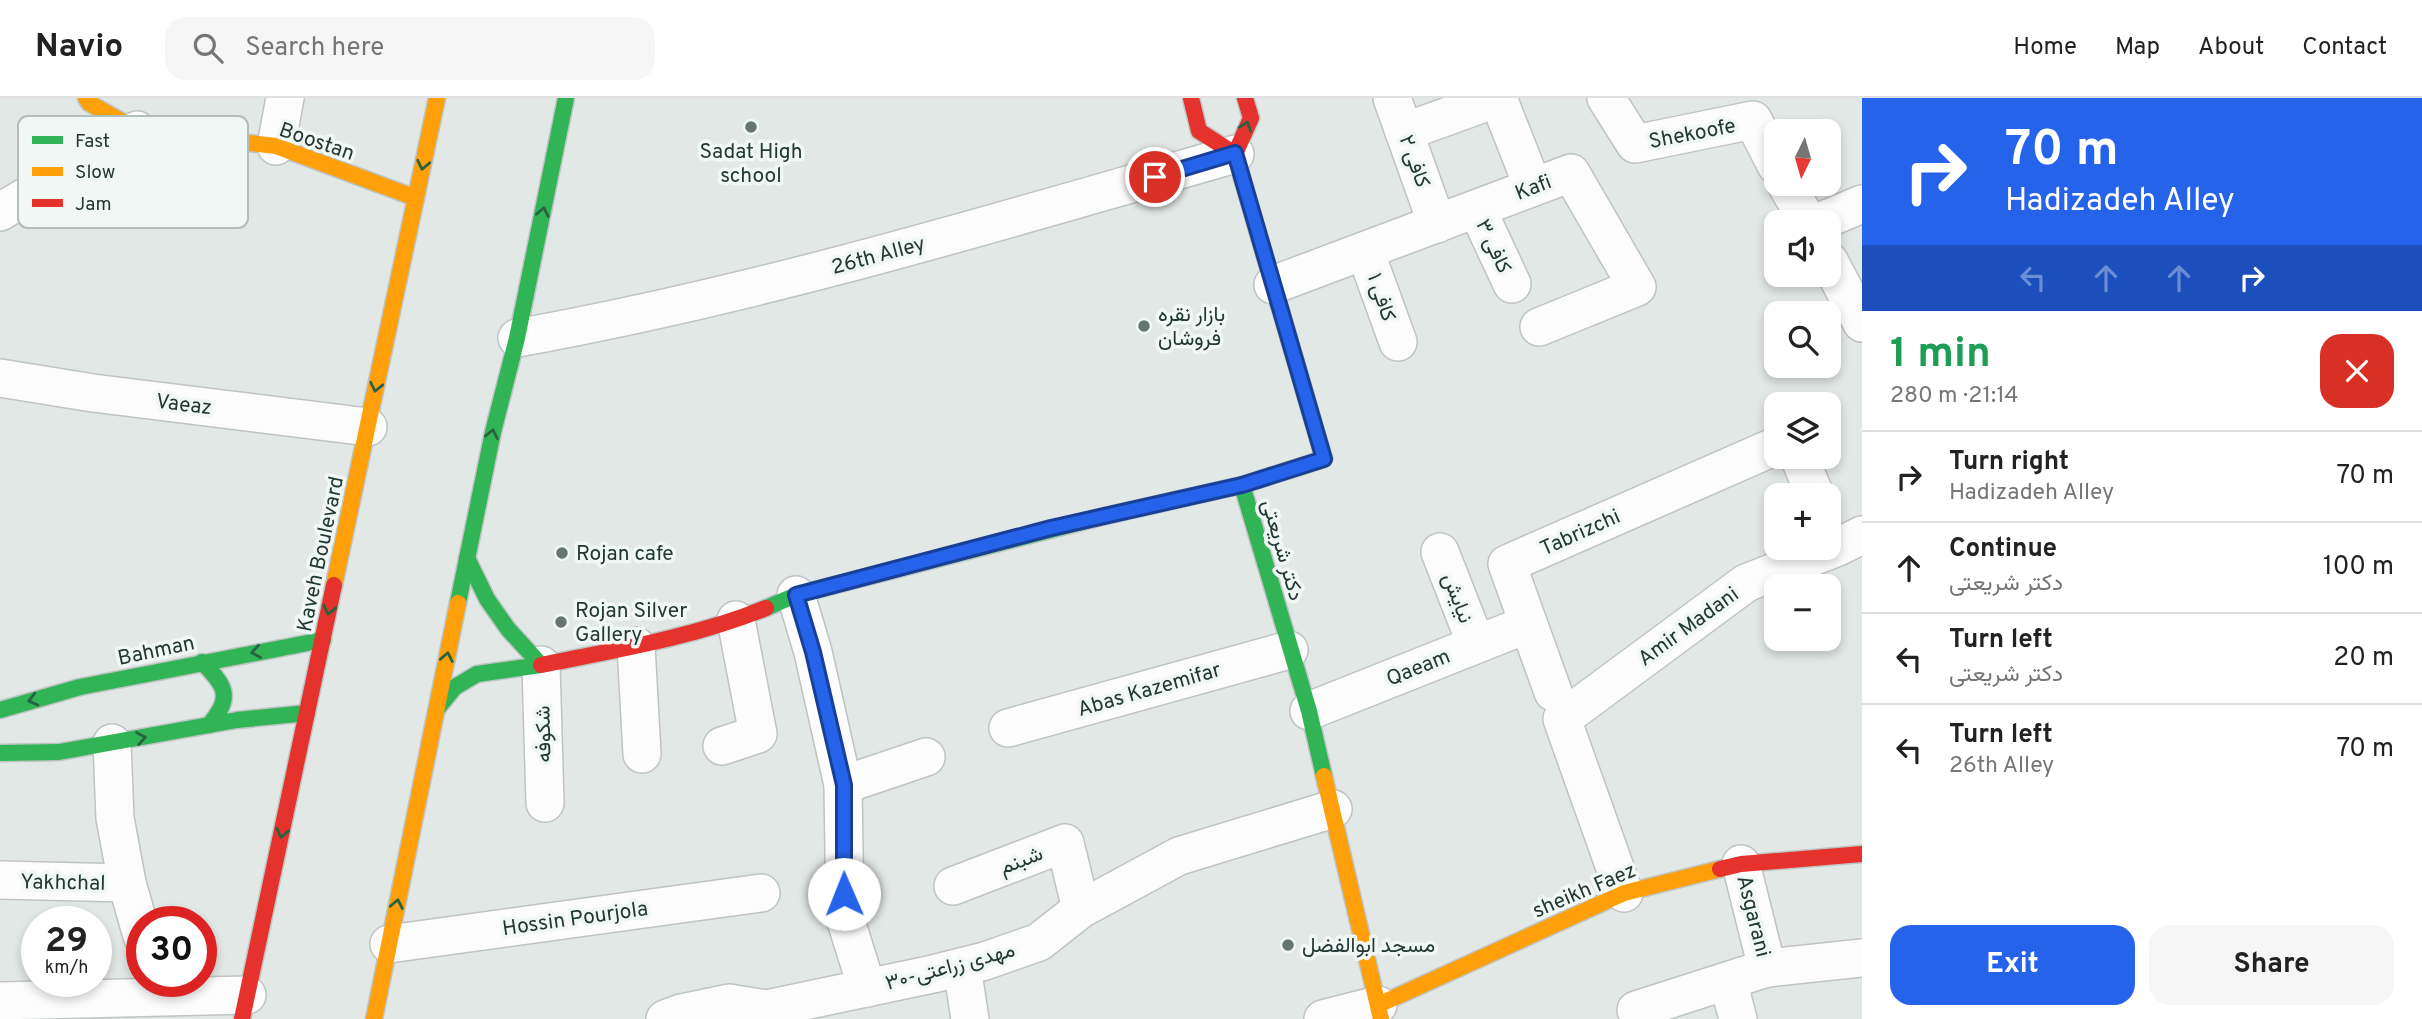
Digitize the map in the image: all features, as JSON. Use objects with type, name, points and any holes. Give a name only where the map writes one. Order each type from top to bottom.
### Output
[{"type":"street","name":"Boostan","points":[[86,98],[89,103],[112,116]]},
{"type":"street","points":[[276,146],[285,98]]},
{"type":"street","name":"Kaveh Boulevard","points":[[245,1007],[437,98]]},
{"type":"street","points":[[374,1019],[495,422],[517,338],[566,98]]},
{"type":"street","points":[[1191,98],[1199,131],[1235,153],[1251,118],[1245,98]]},
{"type":"street","name":"کافی ۲","points":[[1392,98],[1437,224]]},
{"type":"street","points":[[1404,132],[1498,98],[1532,187]]},
{"type":"street","name":"Shekoofe","points":[[1606,98],[1635,144],[1753,120],[1764,142]]},
{"type":"street","name":"Boostan","points":[[248,143],[276,146],[416,198]]},
{"type":"street","name":"26th Alley","points":[[517,338],[590,325],[859,261],[1235,153]]},
{"type":"street","name":"دکتر شریعتی","points":[[1235,153],[1324,459],[1242,485],[1309,711],[1380,1012]]},
{"type":"street","name":"Kafi","points":[[1273,285],[1570,173],[1637,287],[1539,327]]},
{"type":"street","points":[[0,212],[18,201]]},
{"type":"street","points":[[1841,213],[1862,204]]},
{"type":"street","name":"کافی ۳","points":[[1476,209],[1512,284]]},
{"type":"street","name":"کافی ۱","points":[[1366,251],[1398,342]]},
{"type":"street","points":[[1841,284],[1862,323]]},
{"type":"street","name":"Vaeaz","points":[[0,378],[93,393],[368,427]]},
{"type":"street","name":"Tabrizchi","points":[[1624,892],[1507,564],[1764,451]]},
{"type":"street","points":[[437,709],[455,687],[477,674],[541,665],[636,646],[736,620],[796,595],[1051,528],[1242,485]]},
{"type":"street","name":"Amir Madani","points":[[1557,705],[1746,583],[1843,536]]},
{"type":"street","name":"نیایش","points":[[1440,552],[1476,644]]},
{"type":"street","points":[[467,558],[487,599],[508,629],[541,665]]},
{"type":"street","points":[[796,595],[813,652],[844,785],[845,918],[867,988]]},
{"type":"street","points":[[722,746],[758,734],[736,620]]},
{"type":"street","name":"Qaeam","points":[[1309,711],[1528,624]]},
{"type":"street","name":"Bahman","points":[[0,710],[80,687],[323,640]]},
{"type":"street","points":[[636,646],[642,754]]},
{"type":"street","name":"Abas Kazemifar","points":[[1008,728],[1289,650]]},
{"type":"street","points":[[202,662],[222,682],[226,694],[222,711],[209,725]]},
{"type":"street","name":"شکوفه","points":[[541,665],[545,803]]},
{"type":"street","points":[[0,753],[59,752],[237,720],[307,713]]},
{"type":"street","points":[[113,743],[115,818],[134,906]]},
{"type":"street","points":[[844,785],[926,757]]},
{"type":"street","name":"۳۰-مهدی زراعتی","points":[[665,1019],[729,1003],[766,1009],[961,967],[1039,942],[1081,909],[1179,856],[1333,809]]},
{"type":"street","name":"شبنم","points":[[953,886],[1065,843],[1081,909]]},
{"type":"street","name":"sheikh Faez","points":[[1380,1012],[1624,892],[1741,864],[1862,854]]},
{"type":"street","name":"Asgarani","points":[[1741,864],[1767,968]]},
{"type":"street","name":"Yakhchal","points":[[0,880],[127,883]]},
{"type":"street","name":"Hossin Pourjola","points":[[389,944],[761,893]]},
{"type":"street","name":"Asgarani","points":[[1636,1010],[1767,968],[1862,958]]},
{"type":"street","points":[[961,967],[970,1019]]},
{"type":"street","points":[[1728,981],[1738,1019]]},
{"type":"street","points":[[0,1001],[126,992]]},
{"type":"street","points":[[196,997],[245,1007]]},
{"type":"street","points":[[1323,1019],[1380,1012]]},
{"type":"traffic: fast","points":[[458,603],[493,432],[517,338],[566,98]]},
{"type":"traffic: fast","points":[[1305,465],[1242,485],[1309,711],[1324,776]]},
{"type":"traffic: fast","points":[[766,608],[796,595],[1105,516]]},
{"type":"traffic: fast","points":[[437,709],[455,687],[477,674],[541,665],[508,629],[487,599],[467,558]]},
{"type":"traffic: fast","points":[[0,710],[80,687],[323,640]]},
{"type":"traffic: fast","points":[[202,662],[217,678],[224,692],[221,707],[209,725]]},
{"type":"traffic: fast","points":[[0,753],[59,752],[237,720],[307,713]]},
{"type":"traffic: slow","points":[[86,98],[89,103],[112,116]]},
{"type":"traffic: slow","points":[[334,585],[437,98]]},
{"type":"traffic: slow","points":[[248,143],[276,146],[416,198]]},
{"type":"traffic: slow","points":[[1105,516],[1242,485]]},
{"type":"traffic: slow","points":[[374,1019],[458,603]]},
{"type":"traffic: slow","points":[[1324,776],[1381,1019]]},
{"type":"traffic: slow","points":[[1378,1005],[1624,893],[1720,869]]},
{"type":"traffic: jam","points":[[1191,98],[1199,131],[1235,154]]},
{"type":"traffic: jam","points":[[1245,98],[1251,118],[1235,154],[1324,459],[1305,465]]},
{"type":"traffic: jam","points":[[242,1019],[334,585]]},
{"type":"traffic: jam","points":[[541,665],[683,635],[766,608]]},
{"type":"traffic: jam","points":[[1720,869],[1741,864],[1862,854]]},
{"type":"place","name":"Sadat High school","points":[[751,127]]},
{"type":"place","name":"بازار نقره فروشان","points":[[1144,326]]},
{"type":"place","name":"Rojan cafe","points":[[562,553]]},
{"type":"place","name":"Rojan Silver Gallery","points":[[561,622]]},
{"type":"place","name":"مسجد ابوالفضل","points":[[1288,945]]},
{"type":"route","points":[[844,894],[844,785],[813,652],[796,595],[1051,528],[1242,485],[1324,459],[1235,153],[1155,177]]}]
